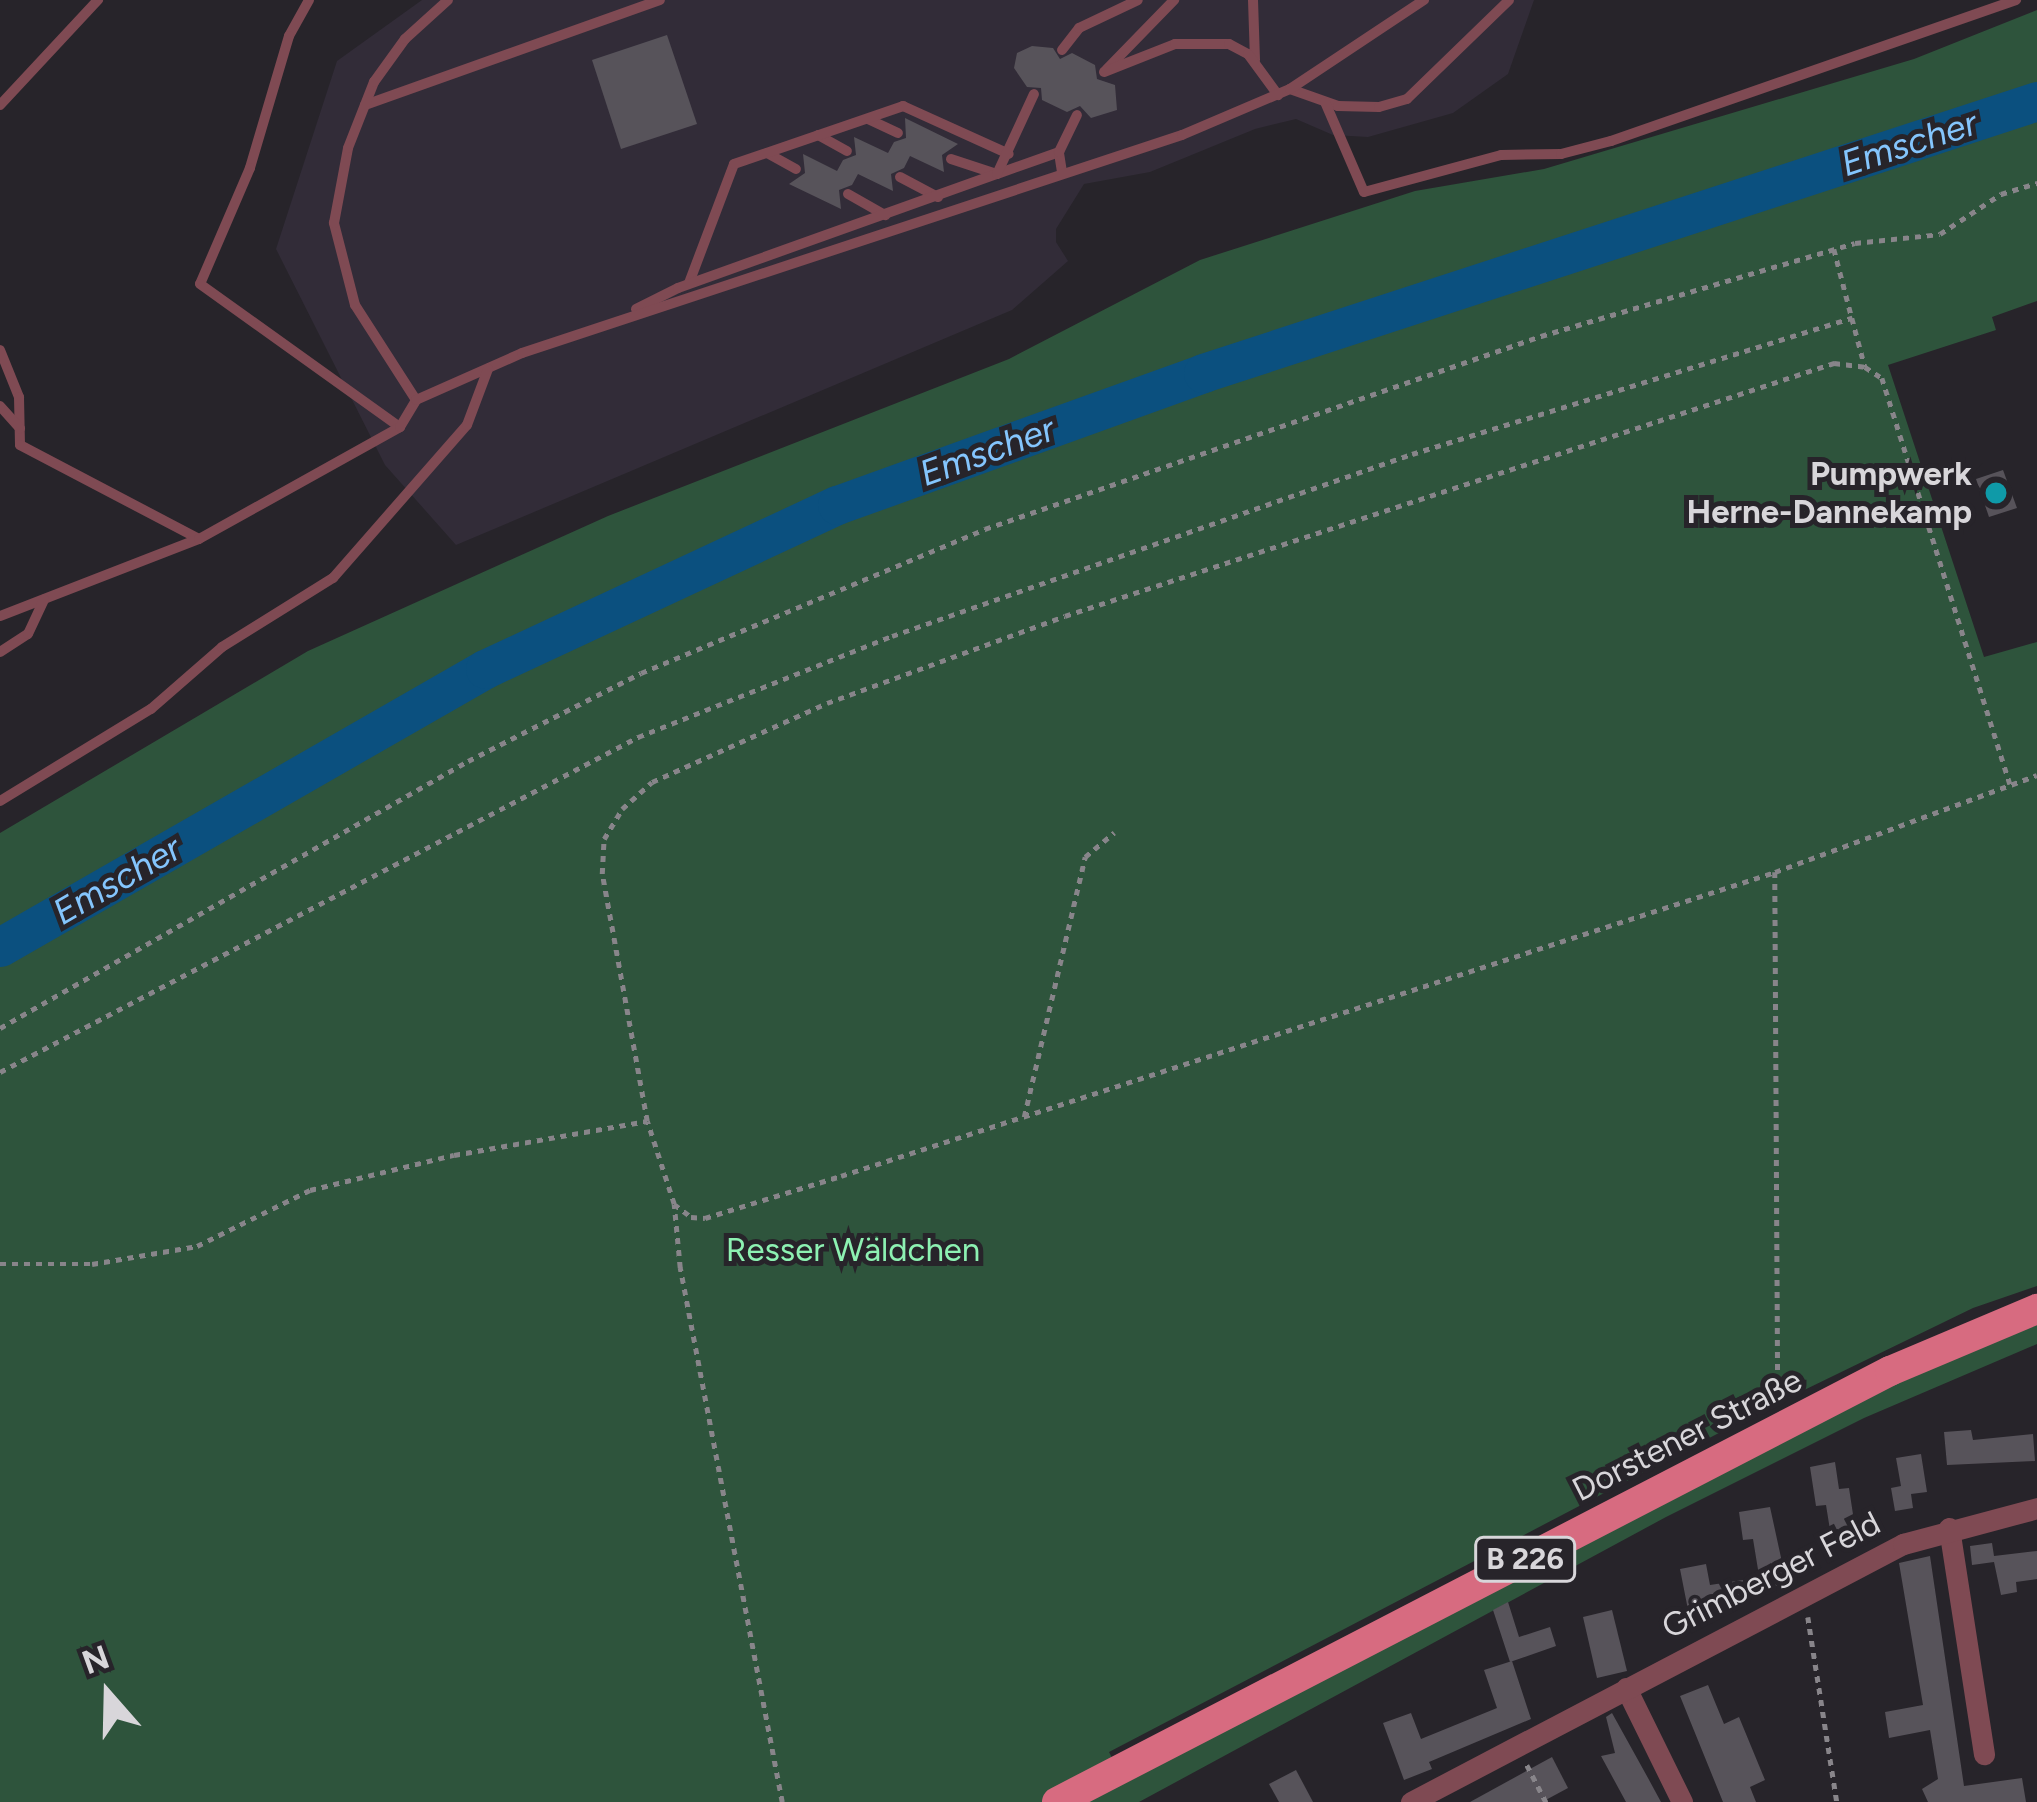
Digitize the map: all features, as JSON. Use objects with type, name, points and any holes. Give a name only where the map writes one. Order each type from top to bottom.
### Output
[{"type":"main road","name":"Dorstener Straße","points":[[1057,1802],[1778,1428],[1957,1339],[2037,1309]]},
{"type":"street","name":"Grimberger Feld","points":[[1411,1802],[1903,1544],[2037,1508]]},
{"type":"street","points":[[1949,1528],[1984,1754]]},
{"type":"street","points":[[1626,1688],[1682,1802]]},
{"type":"lane","points":[[0,105],[98,0]]},
{"type":"lane","points":[[309,0],[289,36],[250,169],[200,284],[400,427]]},
{"type":"lane","points":[[416,400],[355,305],[341,266],[334,223],[348,148],[374,82],[405,39],[448,0]]},
{"type":"lane","points":[[365,105],[660,0]]},
{"type":"lane","points":[[1062,50],[1079,28],[1138,0]]},
{"type":"lane","points":[[1174,0],[1104,72],[1199,40],[1228,44],[1284,92],[1378,107],[1407,99],[1509,0]]},
{"type":"lane","points":[[1253,0],[1255,63]]},
{"type":"lane","points":[[617,319],[693,299],[1160,143],[1284,92],[1424,0]]},
{"type":"lane","points":[[1324,102],[1364,192],[1501,155],[1561,154],[1611,141],[2016,0]]},
{"type":"lane","points":[[997,174],[1034,94]]},
{"type":"lane","points":[[693,299],[689,284],[734,164],[903,106],[1009,154]]},
{"type":"lane","points":[[1063,172],[1059,152],[1077,116]]},
{"type":"lane","points":[[867,118],[898,133]]},
{"type":"lane","points":[[818,135],[847,151]]},
{"type":"lane","points":[[767,152],[796,169]]},
{"type":"lane","points":[[0,616],[199,539],[400,427],[416,400],[617,319],[689,284],[1059,152]]},
{"type":"lane","points":[[951,159],[997,174]]},
{"type":"lane","points":[[900,176],[938,197]]},
{"type":"lane","points":[[848,194],[885,215]]},
{"type":"lane","points":[[0,350],[20,397],[20,446],[199,539]]},
{"type":"lane","points":[[0,801],[151,709],[222,646],[333,578],[467,425],[488,369]]},
{"type":"lane","points":[[0,406],[20,428]]},
{"type":"lane","points":[[0,652],[28,634],[44,599]]},
{"type":"path","points":[[0,1028],[468,761],[641,673],[985,529],[1541,336],[1834,249],[1940,234],[2002,194],[2037,183]]},
{"type":"path","points":[[1834,249],[1865,367]]},
{"type":"path","points":[[0,1072],[638,737],[892,636],[1345,478],[1852,318]]},
{"type":"path","points":[[782,1802],[680,1268],[674,1204],[647,1121],[602,874],[604,839],[622,808],[652,782],[827,703],[1065,616],[1834,362],[1865,367],[1882,377],[2010,784]]},
{"type":"path","points":[[674,1204],[691,1217],[705,1218],[1024,1118],[1775,872],[2037,775]]},
{"type":"path","points":[[1024,1118],[1085,857],[1114,833]]},
{"type":"path","points":[[1775,872],[1778,1428]]},
{"type":"path","points":[[0,1264],[92,1264],[197,1246],[310,1190],[454,1155],[647,1121]]},
{"type":"path","points":[[1804,1594],[1837,1802]]},
{"type":"path","points":[[1516,1746],[1546,1802]]},
{"type":"shaded area","points":[[422,0],[1534,0],[1508,74],[1453,113],[1368,137],[1333,135],[1296,119],[1255,129],[1150,172],[1084,184],[1056,229],[1056,242],[1068,261],[1012,310],[456,545],[385,465],[276,249],[337,61]]},
{"type":"green space","name":"Resser Wäldchen","points":[[2037,10],[2037,301],[1992,317],[1996,330],[1888,365],[1984,657],[2037,642],[2037,1286],[1973,1308],[1759,1412],[1109,1752],[1123,1780],[1888,1385],[2037,1322],[2037,1344],[1864,1418],[1666,1517],[1139,1802],[0,1802],[0,833],[308,651],[608,516],[1009,359],[1200,260],[1415,191],[1544,169],[1914,59]]},
{"type":"building","points":[[667,35],[697,124],[621,149],[592,60]]},
{"type":"building","points":[[1032,46],[1053,48],[1060,59],[1072,53],[1095,65],[1097,79],[1115,85],[1117,110],[1091,118],[1080,106],[1067,112],[1042,100],[1041,88],[1027,87],[1014,68],[1017,53]]},
{"type":"building","points":[[905,118],[958,144],[942,155],[944,172],[910,156],[904,168],[891,174],[893,191],[858,174],[852,185],[839,190],[841,209],[789,184],[805,173],[803,154],[837,171],[843,160],[856,155],[854,137],[888,153],[894,142],[906,138]]},
{"type":"building","name":"Pumpwerk Herne-Dannekamp","points":[[2003,470],[2017,508],[1989,517],[1976,479]]},
{"type":"building","points":[[1971,1430],[1973,1440],[2033,1434],[2035,1461],[1947,1465],[1944,1432]]},
{"type":"building","points":[[1921,1454],[1927,1492],[1911,1494],[1913,1508],[1895,1511],[1891,1488],[1901,1486],[1896,1458]]},
{"type":"building","points":[[1835,1462],[1839,1489],[1849,1488],[1858,1547],[1841,1550],[1838,1529],[1830,1530],[1826,1505],[1816,1506],[1810,1467]]},
{"type":"building","points":[[1770,1507],[1787,1585],[1761,1588],[1753,1539],[1743,1540],[1739,1512]]},
{"type":"building","points":[[1992,1543],[1994,1556],[2037,1551],[2037,1579],[2016,1582],[2017,1592],[2001,1595],[1994,1562],[1972,1565],[1970,1546]]},
{"type":"building","points":[[1930,1556],[1964,1786],[2022,1778],[2026,1802],[1928,1802],[1922,1789],[1938,1779],[1930,1730],[1889,1738],[1885,1712],[1923,1705],[1899,1563]]},
{"type":"building","points":[[1706,1564],[1710,1585],[1743,1580],[1745,1598],[1713,1604],[1715,1615],[1690,1620],[1680,1569]]},
{"type":"building","points":[[1508,1602],[1519,1637],[1550,1627],[1556,1646],[1510,1662],[1493,1610]]},
{"type":"building","points":[[1612,1610],[1627,1671],[1597,1678],[1583,1617]]},
{"type":"building","points":[[1512,1661],[1531,1719],[1429,1762],[1432,1769],[1404,1780],[1383,1723],[1411,1713],[1421,1739],[1497,1708],[1484,1670]]},
{"type":"building","points":[[1708,1685],[1724,1724],[1739,1717],[1765,1780],[1750,1787],[1756,1802],[1723,1802],[1680,1696]]},
{"type":"building","points":[[1612,1713],[1661,1802],[1626,1802],[1601,1756],[1615,1753],[1606,1717]]},
{"type":"building","points":[[1552,1757],[1568,1788],[1542,1802],[1470,1802]]},
{"type":"building","points":[[1296,1770],[1313,1802],[1279,1802],[1269,1784]]},
{"type":"waterway","name":"Emscher","points":[[0,947],[485,669],[837,505],[1203,373],[2037,101]]},
{"type":"place","name":"Pumpwerk Herne-Dannekamp","points":[[1996,493]]}]
